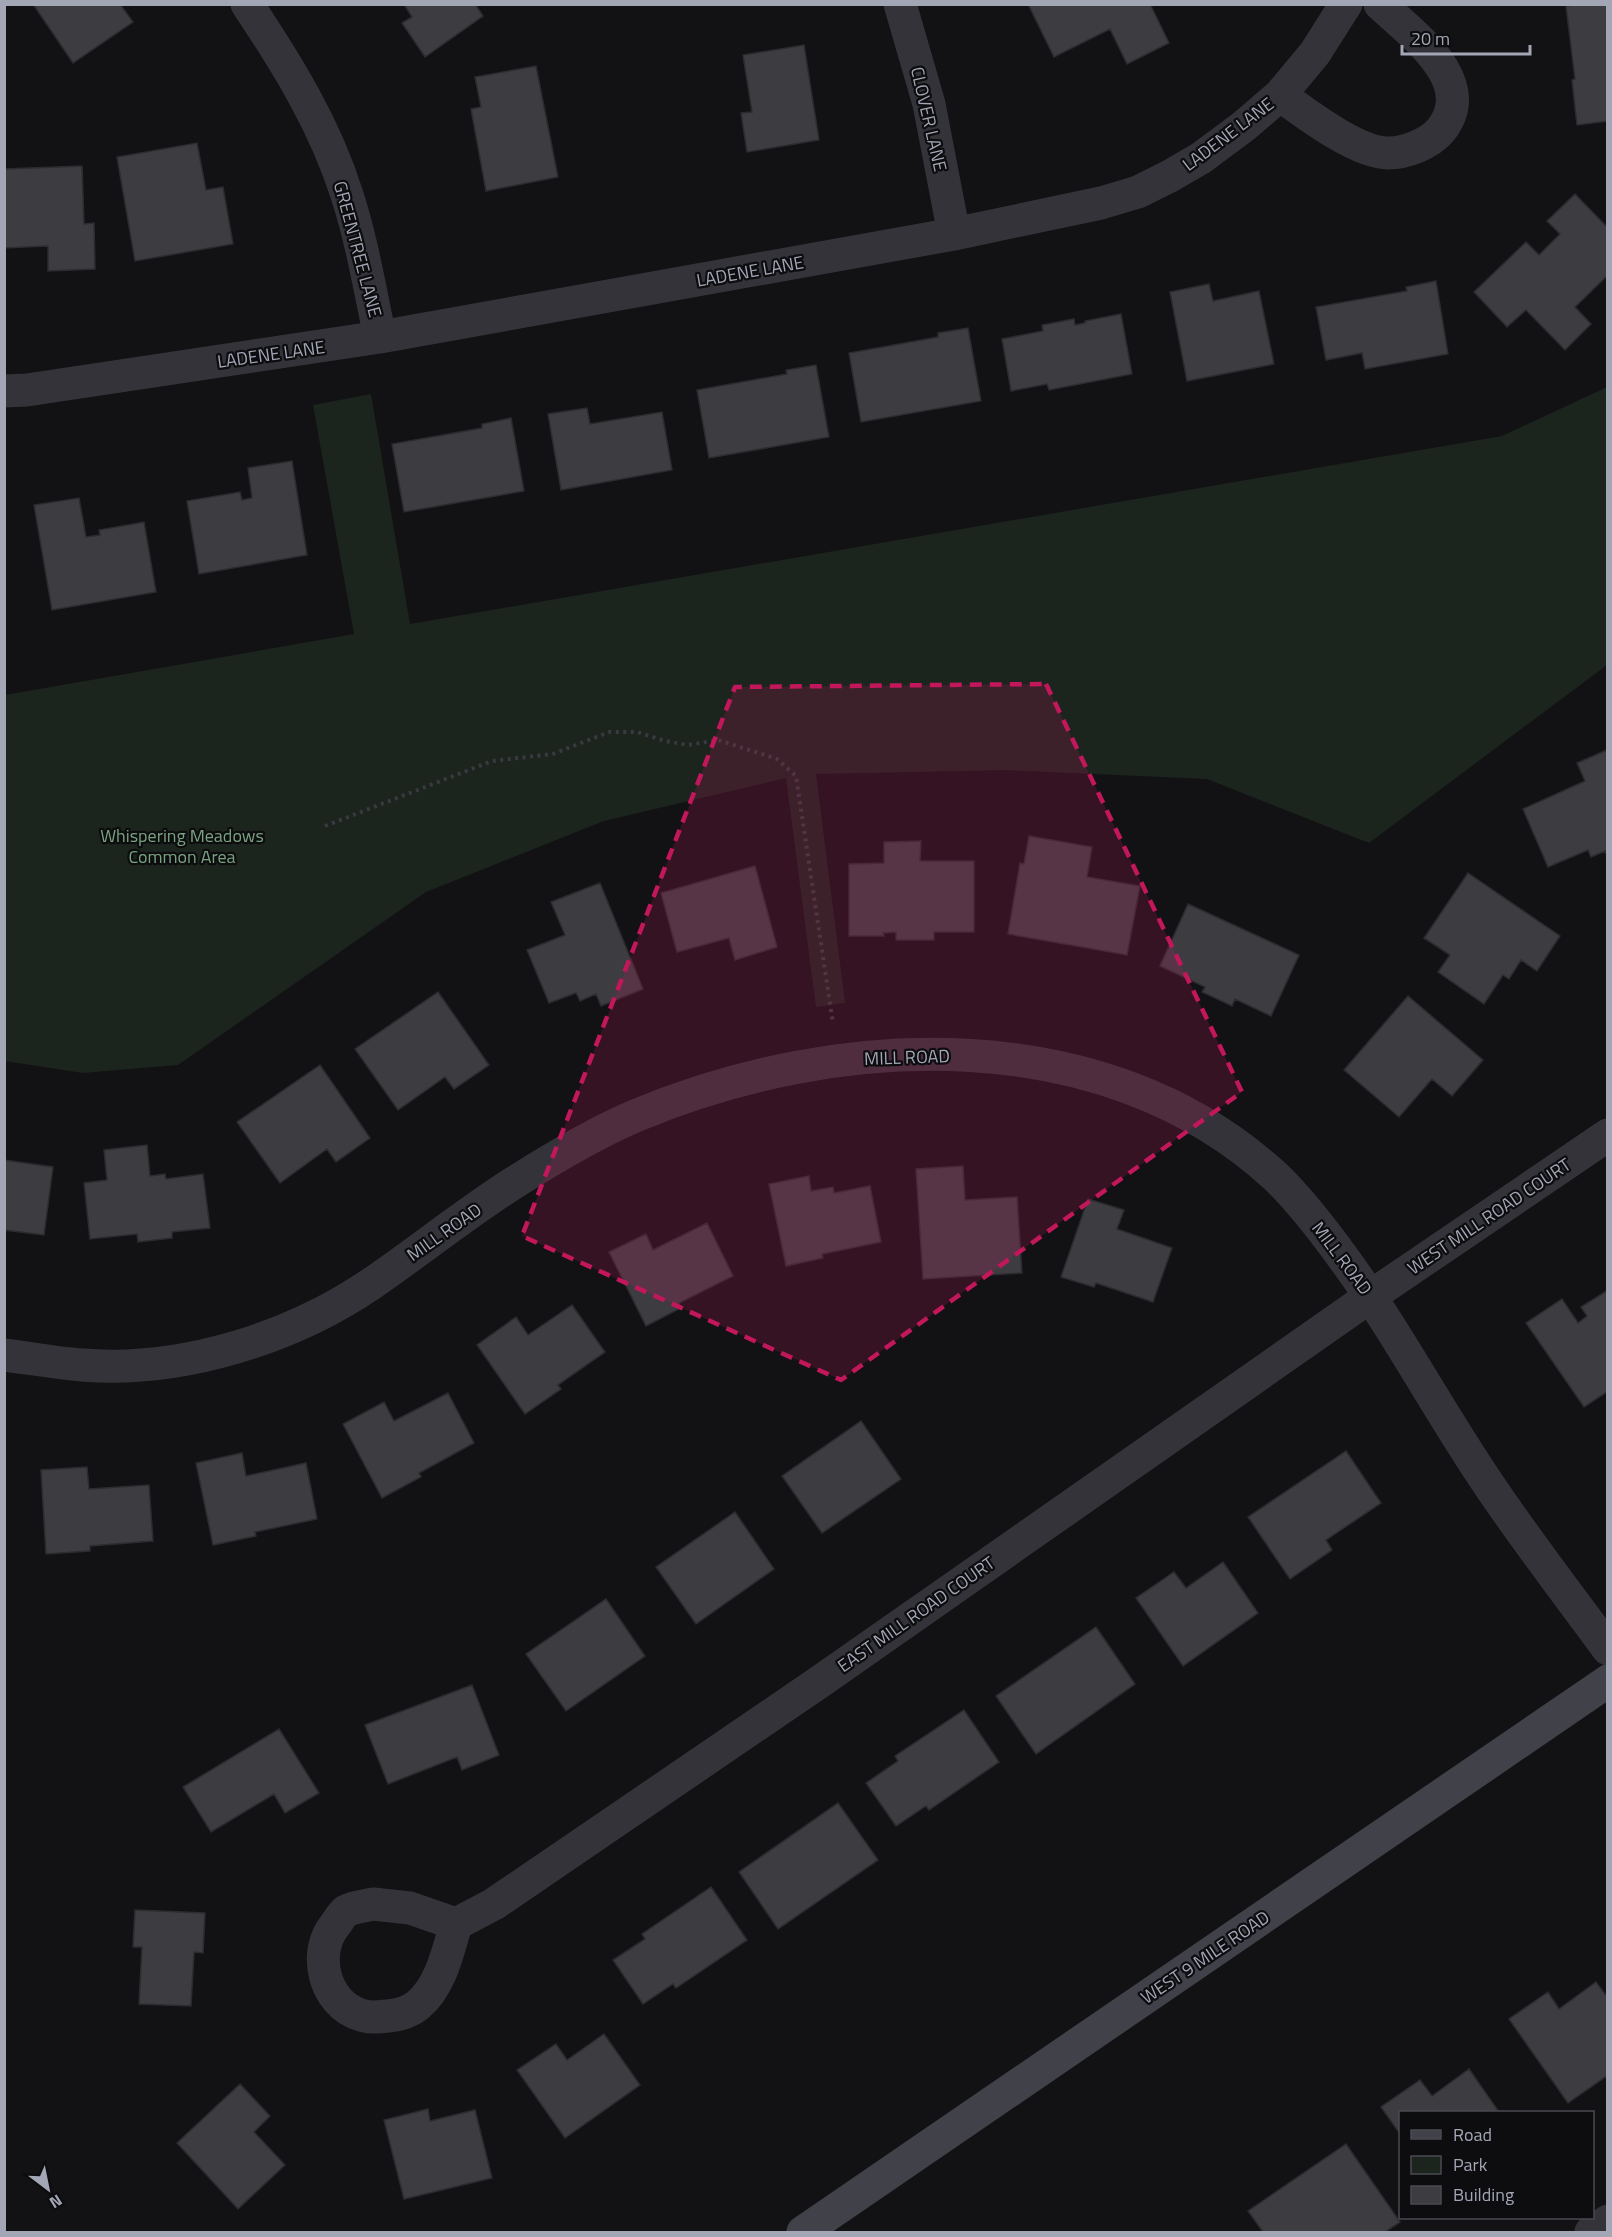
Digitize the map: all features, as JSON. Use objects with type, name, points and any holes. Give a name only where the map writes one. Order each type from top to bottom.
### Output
[{"type":"street","name":"GREENTREE LANE","points":[[247,4],[283,58],[316,119],[342,183],[364,258],[380,337]]},
{"type":"street","name":"CLOVER LANE","points":[[900,4],[929,104],[954,234]]},
{"type":"street","points":[[1280,95],[1315,53],[1346,4]]},
{"type":"street","name":"LADENE LANE","points":[[4,392],[380,337],[954,234],[1101,203],[1138,192],[1170,177],[1201,158],[1244,126],[1280,95],[1323,125],[1366,148],[1388,153],[1414,148],[1436,136],[1448,118],[1452,99],[1449,80],[1424,45],[1380,4]]},
{"type":"street","name":"MILL ROAD","points":[[4,1355],[86,1365],[153,1364],[228,1349],[266,1338],[301,1323],[367,1287],[513,1184],[572,1148],[634,1116],[723,1085],[838,1061],[966,1055],[1023,1060],[1074,1070],[1140,1090],[1181,1110],[1213,1129],[1273,1174],[1302,1203],[1371,1296],[1486,1481],[1608,1649]]},
{"type":"street","name":"WEST MILL ROAD COURT","points":[[1371,1296],[1608,1135]]},
{"type":"street","name":"EAST MILL ROAD COURT","points":[[456,1924],[494,1904],[818,1683],[1371,1296]]},
{"type":"street","name":"WEST 9 MILE ROAD","points":[[803,2232],[1608,1681]]},
{"type":"street","points":[[1591,2232],[1608,2221]]},
{"type":"path","points":[[325,826],[492,761],[553,753],[609,732],[637,732],[665,741],[688,745],[718,740],[777,759],[796,776],[838,1061]]},
{"type":"highlighted area","points":[[1046,684],[1242,1092],[841,1380],[522,1236],[735,687]]},
{"type":"green space","name":"Whispering Meadows Common Area","points":[[1607,387],[1607,665],[1369,843],[1207,779],[1006,770],[816,774],[845,1003],[816,1007],[786,778],[604,821],[426,892],[178,1065],[83,1073],[5,1061],[5,695],[354,634],[313,405],[371,394],[410,624],[1502,436]]},
{"type":"building","points":[[33,4],[120,4],[133,22],[73,63]]},
{"type":"building","points":[[404,4],[475,4],[483,16],[425,57],[402,23],[412,17]]},
{"type":"building","points":[[1028,4],[1150,4],[1169,43],[1127,64],[1110,29],[1054,57]]},
{"type":"building","points":[[1608,4],[1608,121],[1577,125],[1572,80],[1575,79],[1566,6]]},
{"type":"building","points":[[804,45],[819,140],[747,152],[741,113],[752,112],[743,55]]},
{"type":"building","points":[[536,66],[558,177],[486,191],[471,109],[481,107],[475,77]]},
{"type":"building","points":[[197,143],[206,190],[223,187],[233,244],[135,261],[117,157]]},
{"type":"building","points":[[82,166],[84,224],[94,223],[95,269],[48,271],[48,246],[4,248],[4,169]]},
{"type":"building","points":[[1575,194],[1608,228],[1608,275],[1575,307],[1591,324],[1565,350],[1526,310],[1507,327],[1474,292],[1526,242],[1539,255],[1560,234],[1547,221]]},
{"type":"building","points":[[1436,281],[1448,354],[1365,369],[1362,353],[1326,360],[1316,307],[1407,291],[1406,287]]},
{"type":"building","points":[[1209,284],[1213,301],[1259,291],[1274,364],[1187,381],[1170,292]]},
{"type":"building","points":[[1121,314],[1132,374],[1049,390],[1047,384],[1011,391],[1002,339],[1043,331],[1042,325],[1074,319],[1075,325]]},
{"type":"building","points":[[968,328],[981,401],[861,422],[849,353],[938,337],[938,333]]},
{"type":"building","points":[[816,365],[829,437],[709,458],[697,390],[787,374],[786,370]]},
{"type":"building","points":[[587,408],[590,424],[662,412],[672,470],[561,490],[548,414]]},
{"type":"building","points":[[511,418],[524,491],[404,512],[392,444],[482,428],[482,424]]},
{"type":"building","points":[[292,461],[307,555],[199,574],[187,501],[240,492],[242,500],[252,498],[248,468]]},
{"type":"building","points":[[79,498],[86,537],[100,535],[99,530],[144,522],[156,592],[52,610],[34,505]]},
{"type":"building","points":[[1607,750],[1608,857],[1605,851],[1591,857],[1588,850],[1548,867],[1523,809],[1585,781],[1577,763]]},
{"type":"building","points":[[1029,836],[1092,847],[1087,877],[1140,886],[1127,955],[1008,934],[1020,863],[1024,864]]},
{"type":"building","points":[[921,841],[920,861],[974,861],[974,932],[934,932],[934,940],[896,940],[896,932],[883,933],[884,936],[849,936],[849,864],[884,863],[884,842]]},
{"type":"building","points":[[755,866],[777,947],[735,960],[729,938],[677,952],[661,893]]},
{"type":"building","points":[[1468,873],[1560,936],[1537,971],[1521,960],[1509,979],[1503,975],[1484,1004],[1438,972],[1450,955],[1424,938]]},
{"type":"building","points":[[600,883],[643,989],[601,1006],[596,994],[580,1001],[576,993],[549,1003],[527,950],[565,935],[551,902]]},
{"type":"building","points":[[1188,904],[1299,955],[1271,1016],[1235,999],[1232,1006],[1202,992],[1205,987],[1160,966]]},
{"type":"building","points":[[438,992],[489,1065],[454,1089],[445,1077],[398,1110],[355,1049]]},
{"type":"building","points":[[1408,996],[1483,1060],[1452,1096],[1432,1079],[1399,1117],[1344,1070]]},
{"type":"building","points":[[320,1065],[370,1138],[336,1162],[327,1149],[280,1183],[237,1122]]},
{"type":"building","points":[[147,1145],[150,1176],[165,1174],[166,1179],[203,1174],[210,1228],[172,1232],[172,1238],[138,1242],[137,1234],[90,1239],[84,1183],[107,1180],[104,1150]]},
{"type":"building","points":[[4,1160],[53,1167],[44,1235],[4,1230]]},
{"type":"building","points":[[963,1166],[965,1200],[1017,1197],[1022,1273],[923,1279],[916,1169]]},
{"type":"building","points":[[809,1176],[811,1191],[833,1187],[834,1193],[870,1186],[881,1242],[822,1254],[823,1258],[786,1266],[769,1184]]},
{"type":"building","points":[[1088,1199],[1124,1210],[1117,1229],[1172,1248],[1153,1302],[1096,1283],[1094,1287],[1061,1277]]},
{"type":"building","points":[[707,1223],[733,1276],[679,1303],[681,1308],[646,1326],[609,1252],[646,1234],[653,1250]]},
{"type":"building","points":[[1608,1290],[1608,1391],[1584,1407],[1526,1323],[1562,1299],[1578,1323],[1587,1316],[1581,1307]]},
{"type":"building","points":[[572,1305],[605,1352],[558,1385],[561,1389],[525,1414],[477,1345],[516,1317],[528,1335]]},
{"type":"building","points":[[448,1393],[474,1443],[419,1473],[421,1477],[382,1498],[343,1424],[384,1402],[394,1421]]},
{"type":"building","points":[[861,1421],[901,1479],[822,1533],[782,1476]]},
{"type":"building","points":[[1346,1451],[1381,1503],[1326,1540],[1332,1550],[1290,1579],[1248,1517]]},
{"type":"building","points":[[242,1453],[246,1476],[306,1463],[317,1519],[255,1532],[256,1536],[213,1545],[196,1463]]},
{"type":"building","points":[[87,1467],[89,1489],[149,1485],[153,1541],[90,1546],[90,1551],[46,1554],[41,1470]]},
{"type":"building","points":[[735,1512],[774,1569],[696,1624],[656,1567]]},
{"type":"building","points":[[1223,1562],[1258,1613],[1183,1666],[1136,1598],[1174,1572],[1186,1588]]},
{"type":"building","points":[[606,1599],[645,1656],[566,1711],[526,1654]]},
{"type":"building","points":[[1096,1627],[1135,1684],[1036,1754],[996,1696]]},
{"type":"building","points":[[472,1685],[499,1755],[462,1770],[457,1757],[388,1784],[365,1725]]},
{"type":"building","points":[[964,1710],[999,1762],[929,1810],[926,1806],[896,1826],[866,1783],[898,1761],[895,1756]]},
{"type":"building","points":[[279,1729],[319,1793],[285,1813],[274,1794],[211,1832],[183,1787]]},
{"type":"building","points":[[838,1803],[878,1860],[778,1929],[739,1872]]},
{"type":"building","points":[[711,1887],[747,1940],[676,1988],[673,1984],[643,2004],[613,1960],[645,1939],[642,1934]]},
{"type":"building","points":[[135,1910],[205,1913],[203,1953],[194,1952],[191,2006],[139,2004],[142,1947],[133,1947]]},
{"type":"building","points":[[1596,1982],[1608,1998],[1608,2075],[1568,2103],[1509,2019],[1548,1992],[1559,2009]]},
{"type":"building","points":[[604,2034],[640,2085],[565,2138],[517,2070],[556,2044],[567,2060]]},
{"type":"building","points":[[1469,2069],[1498,2111],[1399,2111],[1399,2133],[1381,2107],[1420,2080],[1432,2096]]},
{"type":"building","points":[[240,2084],[270,2116],[254,2132],[285,2165],[238,2209],[177,2143]]},
{"type":"building","points":[[428,2109],[430,2121],[475,2110],[492,2178],[404,2199],[384,2120]]},
{"type":"building","points":[[1346,2144],[1400,2222],[1385,2232],[1263,2232],[1248,2211]]}]
